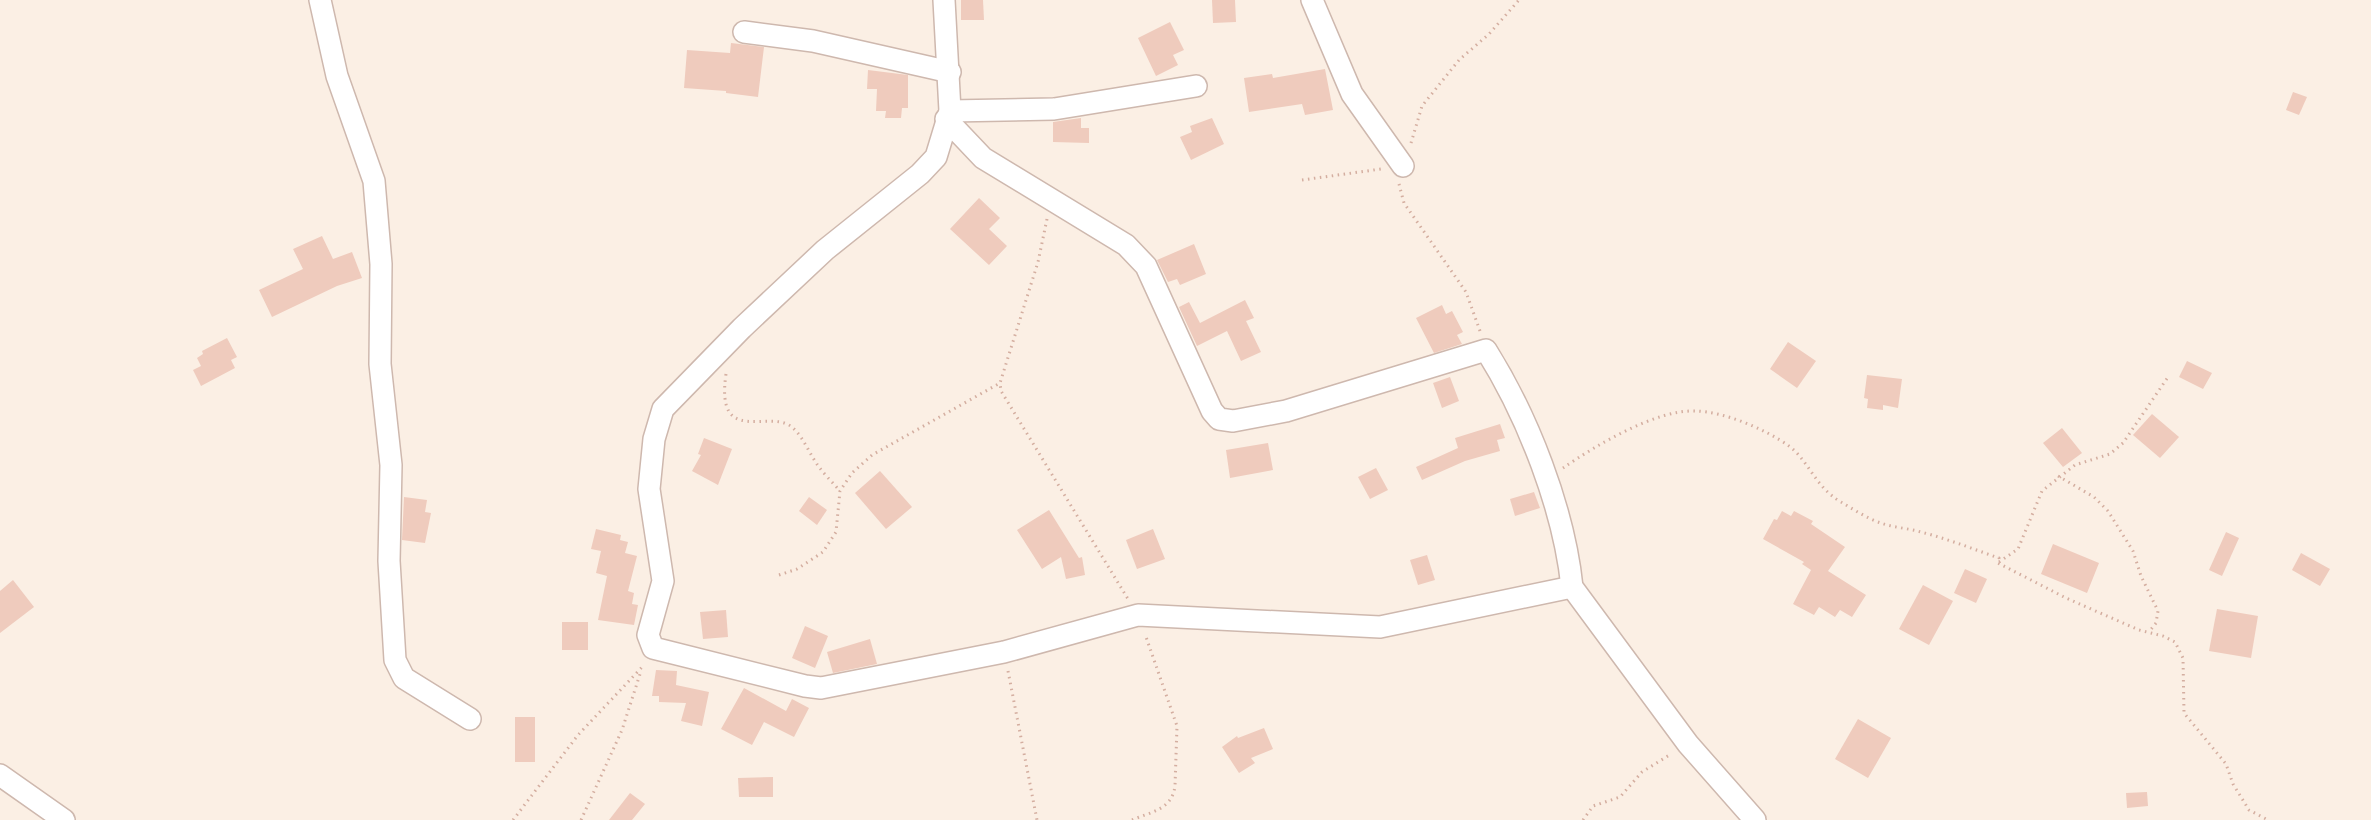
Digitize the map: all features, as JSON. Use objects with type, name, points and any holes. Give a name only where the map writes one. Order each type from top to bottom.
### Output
[{"type":"street","points":[[320,0],[338,76],[374,181],[381,264],[380,364],[391,465],[389,561],[395,660],[404,678],[470,719]]},
{"type":"street","points":[[944,0],[950,72],[948,115],[940,148],[920,174],[825,250],[742,328],[663,409],[654,439],[649,489],[663,580],[648,635],[653,648],[814,688],[1004,652],[1138,615],[1380,627],[1572,587]]},
{"type":"street","points":[[1312,0],[1352,94],[1403,166]]},
{"type":"street","points":[[744,32],[813,41],[950,72]]},
{"type":"street","points":[[948,115],[1054,109],[1196,87]]},
{"type":"street","points":[[948,115],[983,158],[1126,245],[1146,266],[1197,380],[1212,411],[1219,419],[1233,421],[1286,411],[1486,350],[1507,383],[1546,478],[1569,558],[1572,587],[1688,744],[1755,820]]},
{"type":"street","points":[[0,775],[64,820]]},
{"type":"path","points":[[1486,350],[1466,292],[1404,204],[1399,186],[1422,106],[1459,60],[1489,34],[1519,0]]},
{"type":"path","points":[[1302,180],[1403,166]]},
{"type":"path","points":[[1051,201],[1038,262],[1000,383],[1006,402],[1138,615],[1177,726],[1174,796],[1168,804],[1132,820]]},
{"type":"path","points":[[726,371],[723,393],[733,416],[748,423],[785,423],[794,428],[819,467],[840,491]]},
{"type":"path","points":[[1998,563],[2018,549],[2042,491],[2058,476],[2075,465],[2110,454],[2123,444],[2168,377]]},
{"type":"path","points":[[779,575],[797,569],[823,552],[836,532],[840,491],[852,473],[882,448],[1000,383]]},
{"type":"path","points":[[1546,478],[1595,447],[1646,423],[1695,411],[1716,414],[1755,429],[1787,445],[1799,455],[1816,482],[1823,488],[1839,500],[1881,523],[1920,531],[1972,548],[1999,558],[1998,563]]},
{"type":"path","points":[[2058,476],[2094,497],[2108,511],[2126,538],[2158,611],[2156,623],[2149,632]]},
{"type":"path","points":[[1998,563],[2067,598],[2175,642],[2183,658],[2184,713],[2226,764],[2246,806],[2268,820]]},
{"type":"path","points":[[581,820],[622,730],[642,669],[653,648]]},
{"type":"path","points":[[1004,652],[1037,820]]},
{"type":"path","points":[[513,820],[578,735],[642,669]]},
{"type":"path","points":[[1583,820],[1593,806],[1620,797],[1642,772],[1688,744]]},
{"type":"building","points":[[961,0],[983,0],[984,20],[961,20]]},
{"type":"building","points":[[1212,0],[1235,0],[1236,22],[1213,23]]},
{"type":"building","points":[[1170,22],[1184,50],[1173,55],[1178,65],[1156,76],[1138,38]]},
{"type":"building","points":[[731,43],[764,47],[758,97],[726,93],[726,91],[684,88],[687,50],[730,53]]},
{"type":"building","points":[[1325,69],[1333,110],[1305,115],[1302,104],[1249,112],[1244,78],[1272,74],[1273,78]]},
{"type":"building","points":[[868,70],[908,75],[908,108],[902,108],[901,118],[885,118],[886,111],[876,111],[877,89],[867,89]]},
{"type":"building","points":[[2293,92],[2307,97],[2299,115],[2286,110]]},
{"type":"building","points":[[1081,118],[1081,128],[1089,128],[1089,143],[1053,142],[1053,122]]},
{"type":"building","points":[[1212,118],[1224,144],[1191,160],[1180,137],[1192,132],[1190,126]]},
{"type":"building","points":[[979,198],[1000,218],[989,229],[1007,246],[989,265],[950,229]]},
{"type":"building","points":[[322,236],[333,259],[352,252],[362,278],[337,286],[272,317],[259,290],[303,269],[293,249]]},
{"type":"building","points":[[1194,244],[1206,274],[1180,285],[1177,279],[1168,282],[1157,260]]},
{"type":"building","points":[[1245,300],[1254,318],[1246,321],[1261,352],[1241,361],[1227,331],[1197,346],[1179,307],[1189,302],[1200,323]]},
{"type":"building","points":[[1442,305],[1446,314],[1452,311],[1463,332],[1457,335],[1462,344],[1434,353],[1416,318]]},
{"type":"building","points":[[227,338],[237,357],[231,360],[235,368],[201,386],[193,370],[201,366],[197,358],[203,354],[202,351]]},
{"type":"building","points":[[1788,342],[1816,361],[1797,388],[1770,369]]},
{"type":"building","points":[[2187,361],[2212,373],[2203,389],[2179,377]]},
{"type":"building","points":[[1867,375],[1902,379],[1898,408],[1883,405],[1883,410],[1867,408],[1868,399],[1864,398]]},
{"type":"building","points":[[1450,377],[1459,401],[1442,408],[1433,383]]},
{"type":"building","points":[[2152,414],[2179,437],[2160,458],[2133,435]]},
{"type":"building","points":[[1500,424],[1505,438],[1497,440],[1500,451],[1465,461],[1422,480],[1416,467],[1458,448],[1455,438]]},
{"type":"building","points":[[2062,428],[2082,453],[2063,467],[2043,443]]},
{"type":"building","points":[[704,438],[732,449],[718,485],[692,471],[701,455],[698,454]]},
{"type":"building","points":[[1268,443],[1273,470],[1230,478],[1226,450]]},
{"type":"building","points":[[1376,468],[1388,490],[1370,499],[1358,477]]},
{"type":"building","points":[[880,471],[912,507],[886,529],[855,493]]},
{"type":"building","points":[[1534,492],[1540,508],[1515,516],[1510,499]]},
{"type":"building","points":[[404,497],[427,500],[425,512],[431,513],[425,543],[402,540]]},
{"type":"building","points":[[809,497],[827,510],[817,525],[799,511]]},
{"type":"building","points":[[1049,510],[1079,558],[1082,557],[1085,575],[1066,579],[1061,557],[1042,569],[1017,530]]},
{"type":"building","points":[[1782,511],[1791,516],[1794,511],[1813,521],[1811,524],[1845,547],[1828,571],[1866,595],[1852,617],[1840,610],[1835,617],[1819,607],[1814,615],[1793,604],[1811,570],[1802,564],[1804,562],[1763,539],[1774,519],[1777,520]]},
{"type":"building","points":[[596,529],[621,535],[620,540],[628,542],[625,553],[637,556],[628,591],[634,593],[632,604],[638,605],[634,625],[598,620],[607,576],[596,573],[601,551],[591,549]]},
{"type":"building","points":[[1153,529],[1165,559],[1137,569],[1126,540]]},
{"type":"building","points":[[2226,532],[2239,538],[2222,576],[2209,570]]},
{"type":"building","points":[[2053,544],[2099,563],[2087,593],[2041,574]]},
{"type":"building","points":[[2301,553],[2330,569],[2320,586],[2292,570]]},
{"type":"building","points":[[1427,555],[1435,580],[1418,585],[1410,560]]},
{"type":"building","points":[[1965,569],[1987,579],[1976,603],[1954,593]]},
{"type":"building","points":[[13,580],[34,607],[0,633],[0,591]]},
{"type":"building","points":[[1923,585],[1953,601],[1929,645],[1899,629]]},
{"type":"building","points":[[2217,609],[2258,616],[2251,658],[2209,651]]},
{"type":"building","points":[[726,610],[728,637],[703,639],[700,612]]},
{"type":"building","points":[[562,622],[588,622],[588,650],[562,650]]},
{"type":"building","points":[[805,626],[828,636],[815,668],[792,658]]},
{"type":"building","points":[[870,639],[877,664],[833,673],[827,652]]},
{"type":"building","points":[[656,670],[677,671],[676,685],[709,692],[702,726],[681,721],[686,703],[659,702],[659,696],[652,696]]},
{"type":"building","points":[[744,688],[786,711],[792,699],[809,708],[794,737],[764,722],[752,745],[721,729]]},
{"type":"building","points":[[515,717],[535,717],[535,762],[515,762]]},
{"type":"building","points":[[1858,719],[1891,738],[1868,778],[1835,759]]},
{"type":"building","points":[[1264,728],[1273,749],[1251,758],[1255,763],[1239,773],[1222,747],[1237,736],[1238,738]]},
{"type":"building","points":[[773,777],[773,797],[739,797],[738,778]]},
{"type":"building","points":[[2147,792],[2148,806],[2127,808],[2126,793]]},
{"type":"building","points":[[630,793],[645,804],[632,820],[609,820]]}]
